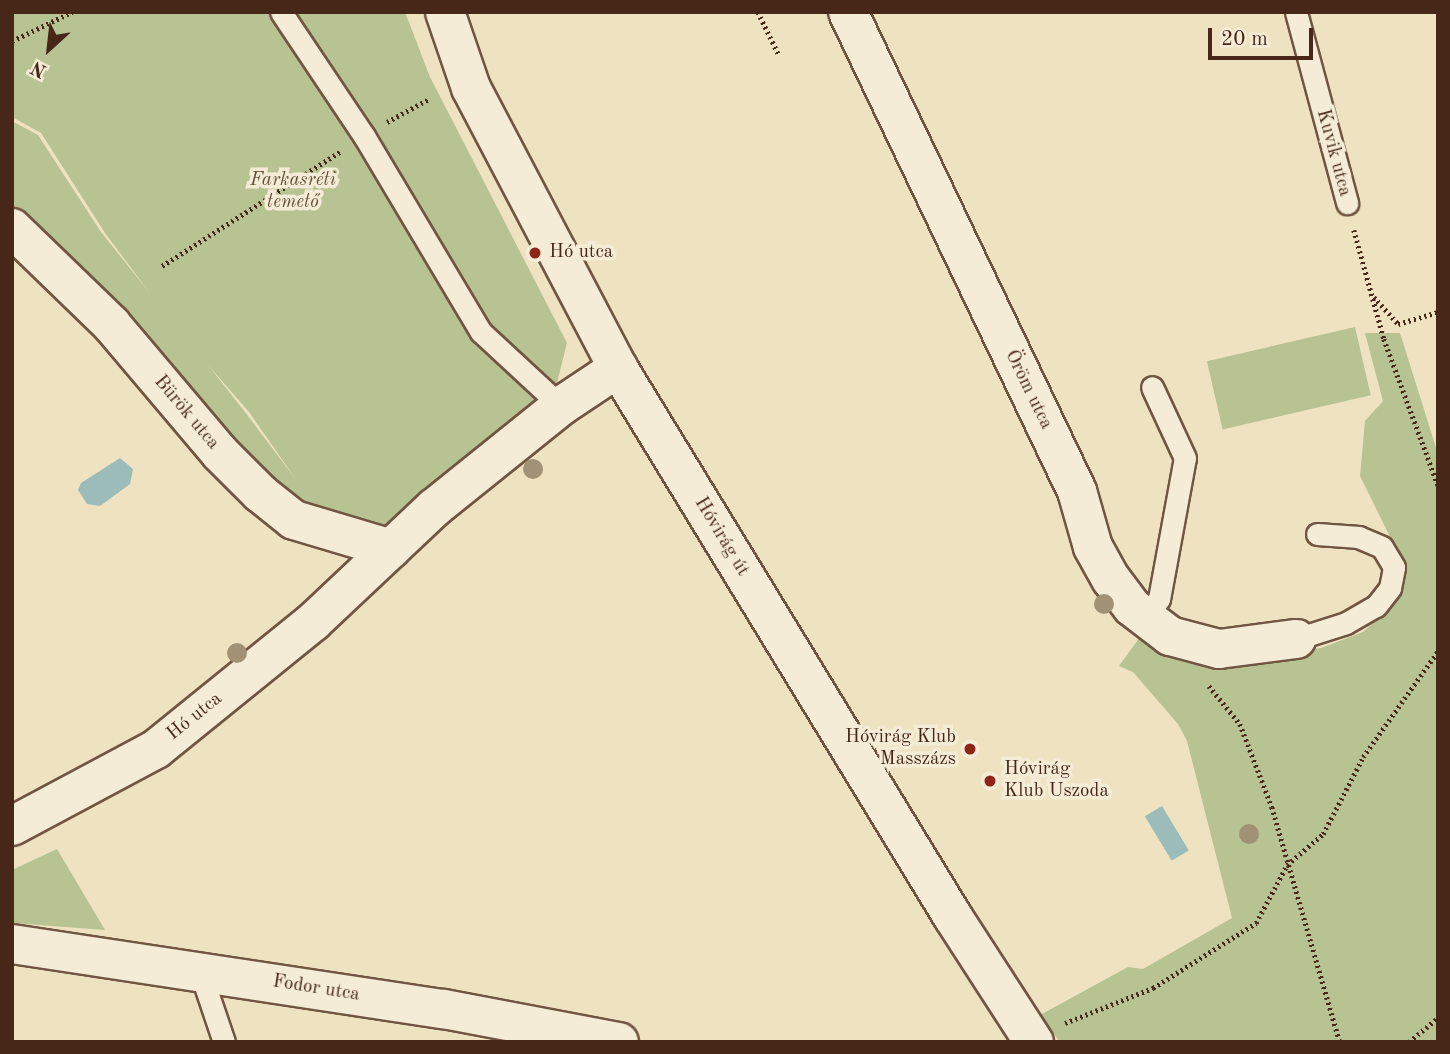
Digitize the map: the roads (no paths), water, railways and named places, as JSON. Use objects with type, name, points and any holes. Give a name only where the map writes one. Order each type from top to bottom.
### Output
[{"type":"street","name":"Hóvirág út","points":[[445,12],[471,88],[618,368],[953,917],[1033,1041]]},
{"type":"street","name":"Öröm utca","points":[[848,12],[1077,491],[1093,547],[1111,579],[1146,618],[1170,636],[1219,649],[1296,639]]},
{"type":"street","name":"Bürök utca","points":[[12,228],[111,324],[220,453],[260,493],[294,520],[391,549]]},
{"type":"street","name":"Hó utca","points":[[12,826],[156,749],[313,622],[391,549],[561,406],[618,368]]},
{"type":"street","name":"Fodor utca","points":[[12,944],[200,971],[619,1042]]},
{"type":"lane","points":[[281,12],[363,136],[481,332],[561,406]]},
{"type":"lane","name":"Kuvik utca","points":[[1296,12],[1347,203]]},
{"type":"lane","points":[[1146,618],[1159,599],[1185,458],[1152,387]]},
{"type":"lane","points":[[1296,639],[1346,623],[1376,606],[1390,588],[1394,567],[1382,547],[1359,537],[1317,534]]},
{"type":"lane","points":[[200,971],[224,1042]]},
{"type":"water","points":[[120,458],[133,469],[130,484],[100,506],[87,504],[78,490],[81,483]]},
{"type":"water","points":[[1162,806],[1189,851],[1172,861],[1145,816]]},
{"type":"place","name":"Hó utca","points":[[535,253]]},
{"type":"place","name":"Hóvirág Klub Masszázs","points":[[970,749]]},
{"type":"place","name":"Hóvirág Klub Uszoda","points":[[990,781]]},
{"type":"park label","name":"Farkasréti temető","points":[[293,192]]}]
